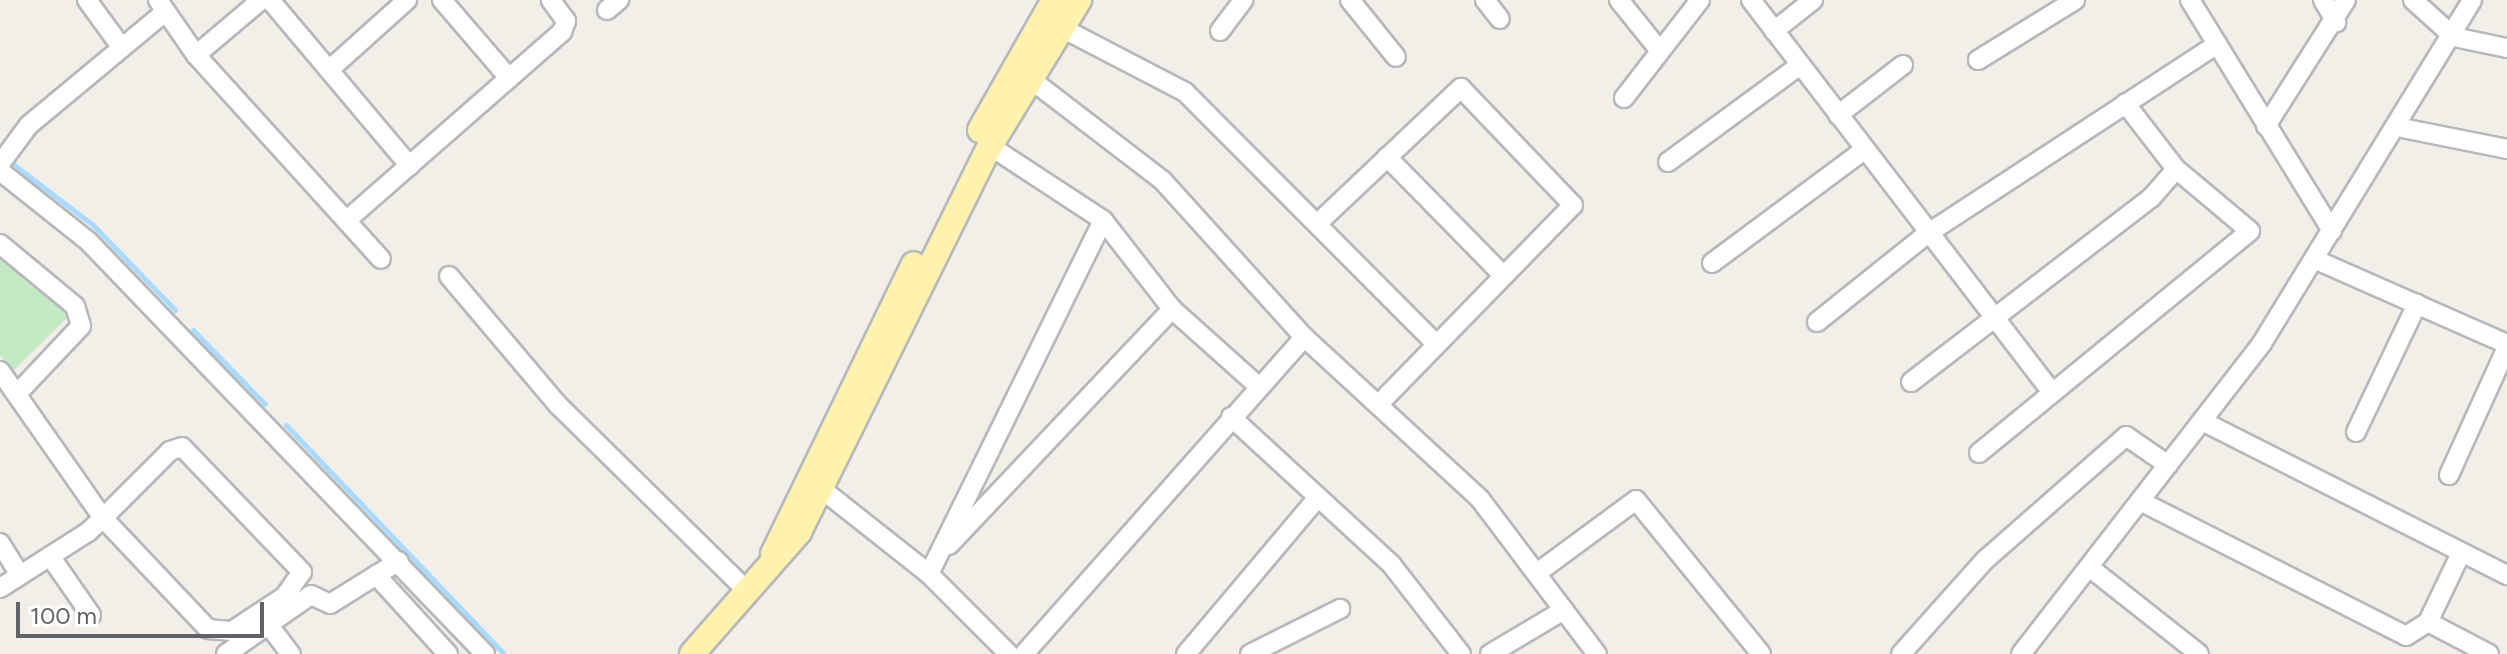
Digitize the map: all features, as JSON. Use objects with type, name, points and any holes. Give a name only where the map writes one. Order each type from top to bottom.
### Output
[{"type":"main road","points":[[769,567],[976,137],[1054,0]]},
{"type":"main road","points":[[692,654],[769,567],[824,491],[990,146],[1079,0]]},
{"type":"street","points":[[87,0],[122,48]]},
{"type":"street","points":[[196,55],[261,0]]},
{"type":"street","points":[[270,0],[410,166]]},
{"type":"street","points":[[329,70],[407,0]]},
{"type":"street","points":[[442,0],[509,78]]},
{"type":"street","points":[[347,220],[566,26],[551,0]]},
{"type":"street","points":[[1220,31],[1243,0]]},
{"type":"street","points":[[1350,0],[1396,57]]},
{"type":"street","points":[[1485,0],[1500,19]]},
{"type":"street","points":[[1619,0],[1660,51]]},
{"type":"street","points":[[1624,98],[1700,0]]},
{"type":"street","points":[[1751,0],[1927,234],[2052,392]]},
{"type":"street","points":[[1774,31],[1813,0]]},
{"type":"street","points":[[1978,60],[2075,0]]},
{"type":"street","points":[[2190,0],[2332,231]]},
{"type":"street","points":[[2323,0],[2336,22]]},
{"type":"street","points":[[2266,126],[2336,22],[2346,0]]},
{"type":"street","points":[[2413,0],[2454,37],[2507,48]]},
{"type":"street","points":[[2024,653],[2202,421],[2314,259],[2454,37],[2472,0]]},
{"type":"street","points":[[0,164],[6,143],[122,48],[162,6],[196,55],[381,259]]},
{"type":"street","points":[[1060,27],[1185,92],[1435,343]]},
{"type":"street","points":[[1817,322],[1927,234],[2217,44]]},
{"type":"street","points":[[1668,162],[1800,65]]},
{"type":"street","points":[[1838,115],[1903,65]]},
{"type":"street","points":[[1029,78],[1163,181],[1304,337],[1480,499],[1597,654]]},
{"type":"street","points":[[1318,223],[1461,88],[1573,205],[1435,343],[1378,405]]},
{"type":"street","points":[[1979,453],[2052,392],[2194,284],[2251,229],[2176,169],[2125,103]]},
{"type":"street","points":[[2397,127],[2507,149]]},
{"type":"street","points":[[990,146],[1103,220],[1172,309],[1258,386]]},
{"type":"street","points":[[1712,263],[1864,150]]},
{"type":"street","points":[[1387,157],[1503,275]]},
{"type":"street","points":[[1911,382],[2151,198],[2176,169]]},
{"type":"street","points":[[0,171],[76,229],[399,561],[485,654]]},
{"type":"street","points":[[931,568],[1103,220]]},
{"type":"street","points":[[0,244],[75,306],[81,326],[17,394]]},
{"type":"street","points":[[2314,259],[2507,346],[2449,475]]},
{"type":"street","points":[[449,276],[558,405],[747,591]]},
{"type":"street","points":[[2356,432],[2417,304]]},
{"type":"street","points":[[931,568],[1172,309]]},
{"type":"street","points":[[1024,654],[1304,337]]},
{"type":"street","points":[[0,371],[103,518],[216,634],[285,596],[302,572],[182,447],[103,518],[0,588]]},
{"type":"street","points":[[1231,417],[1391,564],[1461,654]]},
{"type":"street","points":[[2202,421],[2507,575]]},
{"type":"street","points":[[1901,654],[1985,560],[2126,436],[2168,465]]},
{"type":"street","points":[[824,491],[931,568],[1009,654]]},
{"type":"street","points":[[1186,654],[1318,497]]},
{"type":"street","points":[[1537,573],[1636,500],[1761,654]]},
{"type":"street","points":[[2140,501],[2406,636],[2428,622],[2461,553]]},
{"type":"street","points":[[0,543],[20,575]]},
{"type":"street","points":[[50,556],[91,615]]},
{"type":"street","points":[[226,654],[311,595],[330,604],[399,561]]},
{"type":"street","points":[[2089,567],[2199,654]]},
{"type":"street","points":[[376,575],[448,654]]},
{"type":"street","points":[[1250,654],[1340,609]]},
{"type":"street","points":[[1490,654],[1564,610]]},
{"type":"street","points":[[2428,622],[2489,654]]},
{"type":"street","points":[[268,624],[291,654]]},
{"type":"green space","points":[[0,257],[69,316],[12,372],[0,355]]},
{"type":"waterway","points":[[9,161],[93,225],[175,310]]},
{"type":"waterway","points":[[193,330],[265,404]]},
{"type":"waterway","points":[[286,425],[504,654]]}]
